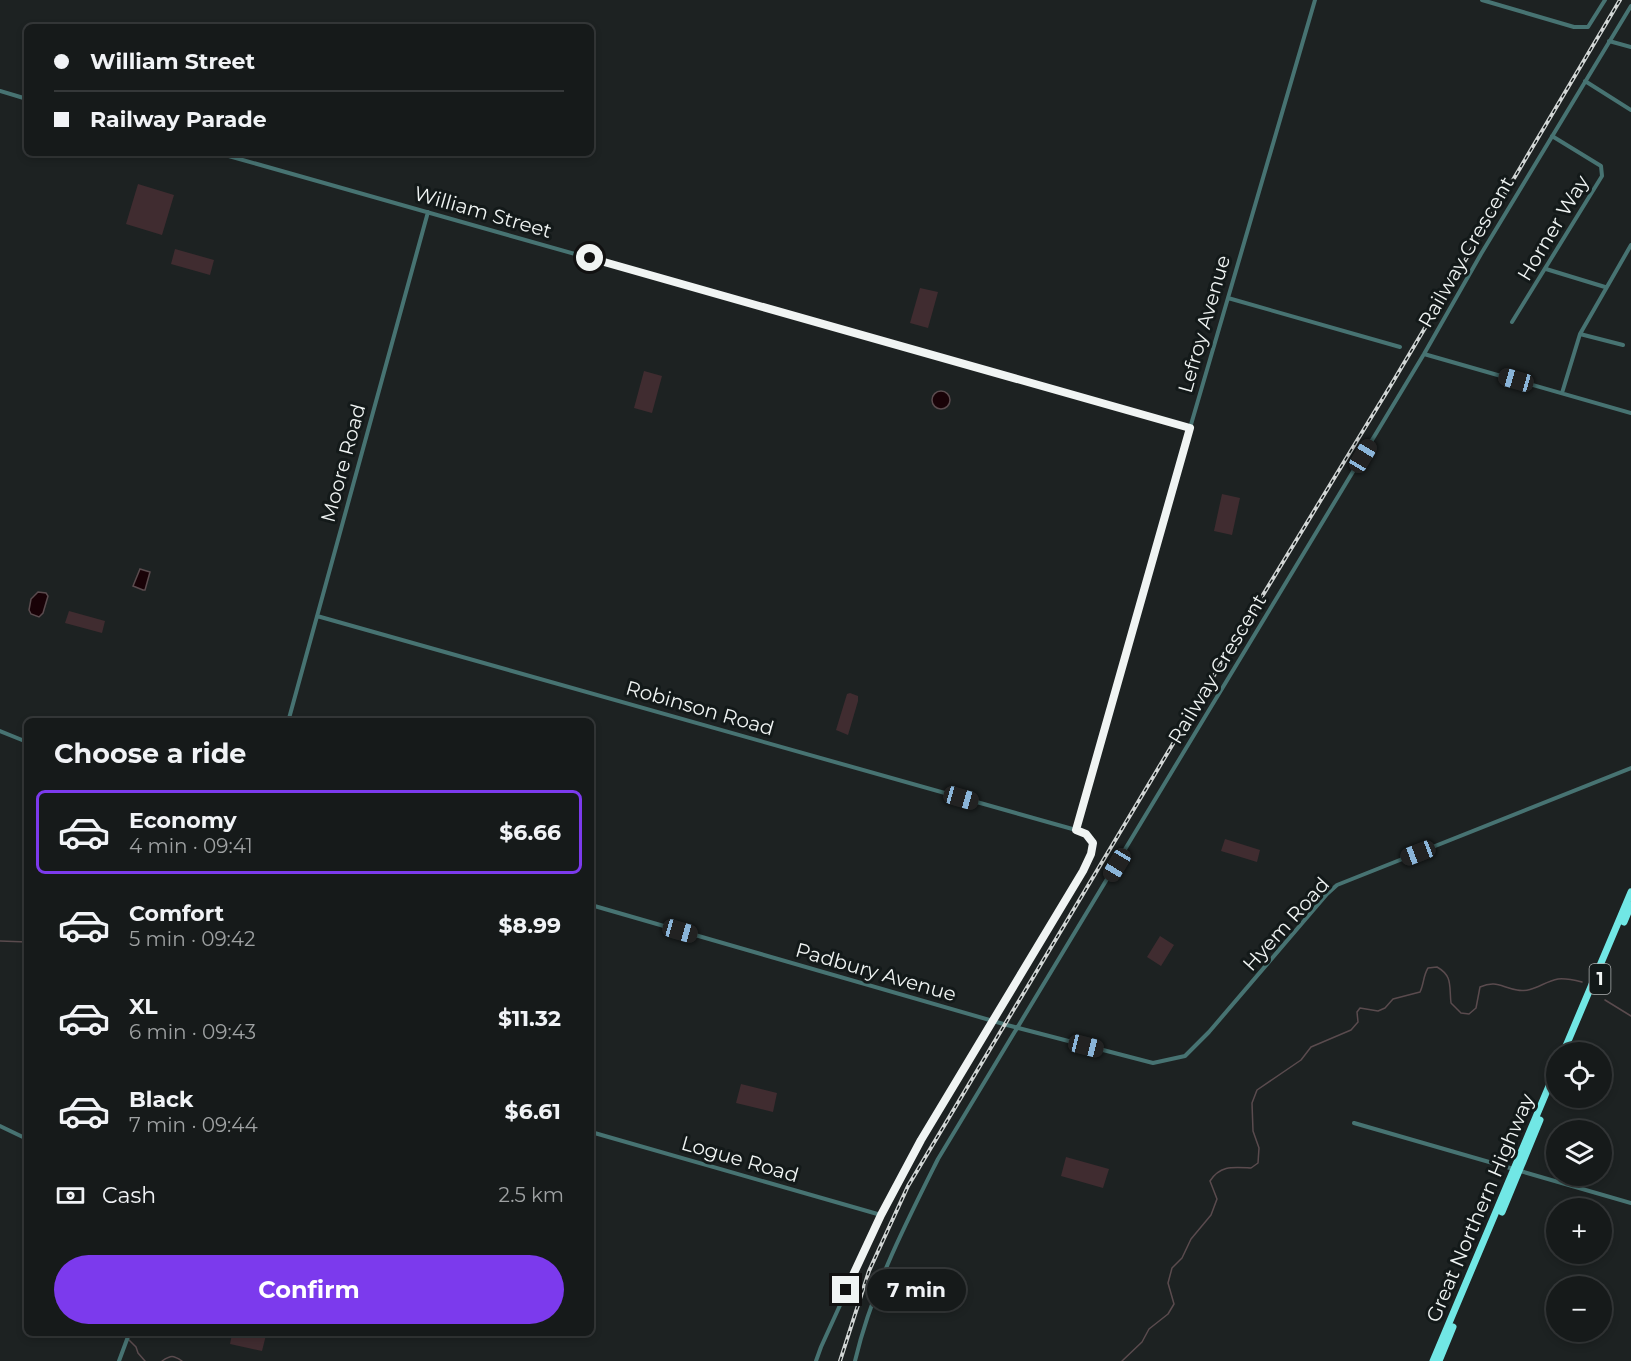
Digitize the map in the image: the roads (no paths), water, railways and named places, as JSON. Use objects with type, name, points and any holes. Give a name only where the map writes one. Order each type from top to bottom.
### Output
[{"type":"highway","name":"1","points":[[1568,1042],[1631,892]]},
{"type":"highway","name":"1","points":[[1573,1042],[1631,905]]},
{"type":"highway","name":"Great Northern Highway","points":[[1439,1361],[1546,1095]]},
{"type":"highway","name":"Great Northern Highway","points":[[1433,1361],[1546,1103]]},
{"type":"street","name":"Lefroy Avenue","points":[[1076,830],[1315,0]]},
{"type":"street","points":[[1482,0],[1574,27],[1588,27],[1605,0]]},
{"type":"street","name":"Railway Crescent","points":[[855,1361],[868,1315],[890,1256],[938,1159],[1425,354],[1631,6]]},
{"type":"street","points":[[1610,41],[1631,47]]},
{"type":"street","points":[[1585,81],[1631,110]]},
{"type":"street","points":[[0,91],[24,98]]},
{"type":"street","name":"Horner Way","points":[[1512,322],[1602,176],[1601,166],[1552,136]]},
{"type":"street","name":"William Street","points":[[229,156],[1190,428]]},
{"type":"street","name":"Moore Road","points":[[289,718],[428,212]]},
{"type":"street","points":[[1562,393],[1580,334],[1631,245]]},
{"type":"street","points":[[1546,269],[1605,287]]},
{"type":"street","points":[[1228,298],[1400,347]]},
{"type":"street","points":[[1580,334],[1623,345]]},
{"type":"street","points":[[1425,354],[1631,413]]},
{"type":"street","name":"Robinson Road","points":[[317,615],[1076,830]]},
{"type":"street","points":[[0,731],[24,741]]},
{"type":"street","name":"Hyem Road","points":[[1153,1063],[1185,1056],[1209,1032],[1337,885],[1631,768]]},
{"type":"street","points":[[816,1361],[820,1347],[881,1215],[921,1140],[1083,871],[1091,854],[1093,843],[1086,834],[1076,830]]},
{"type":"street","name":"Padbury Avenue","points":[[594,906],[1018,1029],[1153,1063]]},
{"type":"street","points":[[1354,1123],[1631,1203]]},
{"type":"street","points":[[0,1126],[24,1138]]},
{"type":"street","name":"Logue Road","points":[[594,1133],[881,1215]]},
{"type":"street","points":[[119,1361],[128,1336]]},
{"type":"waterway","points":[[0,941],[24,942]]},
{"type":"waterway","points":[[1122,1361],[1142,1342],[1149,1329],[1168,1314],[1174,1304],[1168,1283],[1172,1268],[1182,1258],[1191,1239],[1211,1215],[1217,1199],[1210,1181],[1223,1170],[1233,1167],[1251,1168],[1258,1163],[1259,1148],[1253,1131],[1252,1103],[1257,1090],[1301,1060],[1311,1047],[1351,1030],[1358,1022],[1357,1012],[1360,1008],[1378,1011],[1385,1008],[1393,999],[1420,992],[1428,968],[1437,967],[1446,974],[1451,1003],[1461,1013],[1469,1014],[1476,1008],[1480,987],[1486,985],[1495,984],[1522,991],[1558,979],[1582,982]]},
{"type":"waterway","points":[[1605,1000],[1631,1016]]},
{"type":"waterway","points":[[125,1336],[145,1361]]},
{"type":"waterway","points":[[162,1361],[172,1356],[182,1361]]},
{"type":"railway","points":[[840,1361],[869,1271],[908,1186],[1394,380],[1620,0]]}]
